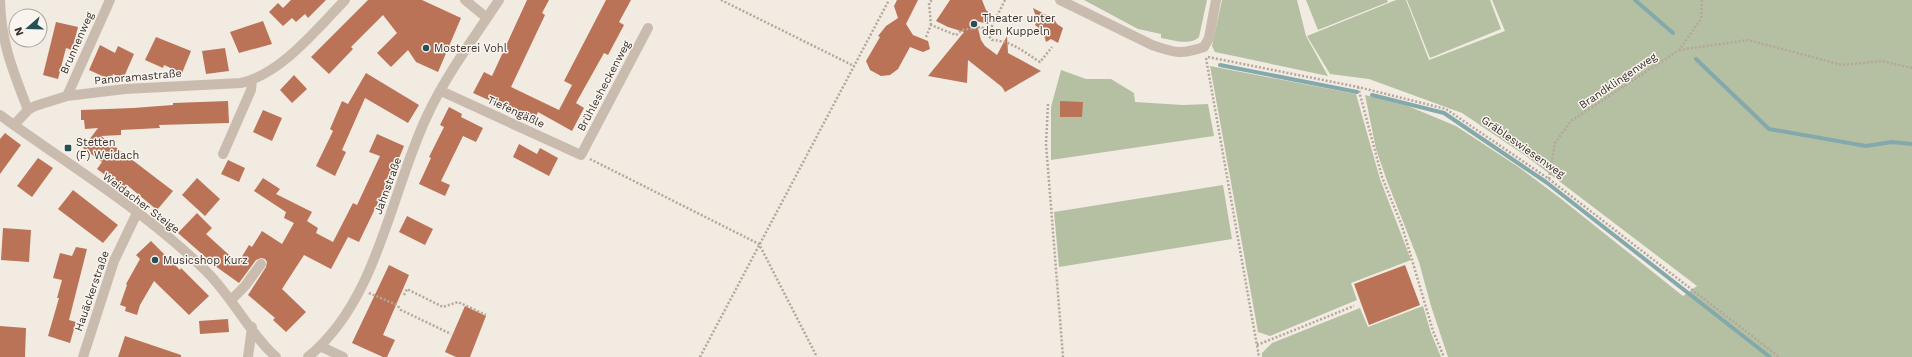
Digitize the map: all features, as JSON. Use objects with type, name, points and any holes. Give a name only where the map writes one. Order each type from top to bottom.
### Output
[{"type":"street","points":[[0,0],[3,32],[9,61],[28,110],[14,125]]},
{"type":"street","name":"Brunnenweg","points":[[67,96],[110,0]]},
{"type":"street","name":"Panoramastraße","points":[[28,110],[67,96],[125,89],[241,83],[252,80],[276,67],[345,0]]},
{"type":"street","points":[[465,0],[487,18]]},
{"type":"street","name":"Jahnstraße","points":[[308,357],[320,346],[339,324],[366,276],[395,206],[418,137],[427,116],[498,0]]},
{"type":"street","points":[[1060,0],[1152,45],[1185,53],[1204,47],[1209,38],[1216,0]]},
{"type":"street","name":"Brühlesheckenweg","points":[[581,155],[648,28]]},
{"type":"street","points":[[223,154],[251,90],[252,80]]},
{"type":"street","name":"Tiefengäßle","points":[[441,91],[581,155]]},
{"type":"street","name":"Weidacher Steige","points":[[0,115],[137,213],[197,263],[231,300],[276,357]]},
{"type":"street","name":"Hauäckerstraße","points":[[83,357],[114,261],[137,213]]},
{"type":"street","points":[[231,300],[245,286],[261,264]]},
{"type":"street","points":[[248,357],[252,327]]},
{"type":"street","points":[[320,346],[342,357]]},
{"type":"path","points":[[721,0],[854,66]]},
{"type":"path","points":[[700,357],[889,0]]},
{"type":"path","points":[[926,37],[931,25],[929,3],[932,0]]},
{"type":"path","points":[[987,34],[1005,0]]},
{"type":"path","name":"Brandklingenweg","points":[[1549,179],[1555,143],[1571,121],[1679,50],[1701,19],[1702,0]]},
{"type":"path","points":[[931,25],[956,35],[962,30],[982,26],[992,40],[1004,40],[1014,44],[1040,62],[1052,47]]},
{"type":"path","points":[[1679,50],[1748,40],[1842,65],[1882,61],[1912,68]]},
{"type":"path","name":"Gräbleswiesenweg","points":[[1257,345],[1206,56],[1358,87],[1446,109],[1549,179],[1779,357]]},
{"type":"path","points":[[1358,87],[1382,177],[1402,226],[1433,331],[1444,357]]},
{"type":"path","points":[[1048,104],[1046,144],[1063,357]]},
{"type":"path","points":[[581,155],[759,244],[817,357]]},
{"type":"path","points":[[359,288],[397,305],[401,310],[451,334]]},
{"type":"path","points":[[404,295],[407,289],[443,307],[458,302],[486,315]]},
{"type":"path","points":[[1259,357],[1257,345],[1354,306]]},
{"type":"green space","points":[[1084,0],[1207,0],[1199,37],[1196,40],[1186,42],[1161,38],[1161,34],[1138,29]]},
{"type":"green space","points":[[1222,0],[1297,0],[1306,36],[1328,76],[1215,52],[1212,46]]},
{"type":"green space","points":[[1306,0],[1387,0],[1388,2],[1318,30]]},
{"type":"green space","points":[[1396,0],[1406,0],[1429,60],[1505,31],[1492,0],[1912,0],[1912,357],[1448,357],[1431,306],[1419,262],[1376,149],[1365,95],[1408,106],[1456,126],[1520,168],[1683,296],[1697,286],[1526,156],[1462,113],[1369,79],[1330,74],[1307,36]]},
{"type":"green space","points":[[1407,0],[1490,0],[1501,29],[1430,58]]},
{"type":"green space","points":[[1210,66],[1356,94],[1380,179],[1411,260],[1351,283],[1357,300],[1270,336],[1258,332]]},
{"type":"green space","points":[[1061,70],[1086,79],[1111,79],[1134,93],[1135,102],[1183,105],[1208,104],[1214,136],[1051,160],[1051,107]]},
{"type":"green space","points":[[1223,185],[1232,239],[1059,267],[1054,212]]},
{"type":"green space","points":[[1423,306],[1431,333],[1441,357],[1262,357],[1262,353],[1272,343],[1360,308],[1368,327]]},
{"type":"building","points":[[291,0],[326,0],[308,18],[305,14],[296,22],[292,18],[283,26],[269,12],[278,3],[283,8]]},
{"type":"building","points":[[368,0],[422,0],[461,18],[438,72],[416,62],[408,50],[391,67],[377,53],[397,33],[383,15],[351,47],[353,49],[329,74],[311,57]]},
{"type":"building","points":[[527,0],[549,0],[542,13],[545,15],[511,87],[559,110],[572,85],[564,81],[606,0],[631,0],[619,22],[624,25],[608,55],[604,53],[576,103],[584,108],[572,131],[538,112],[534,120],[473,93],[484,72],[492,76]]},
{"type":"building","points":[[897,0],[918,0],[906,24],[913,35],[928,41],[930,49],[923,52],[910,47],[898,69],[890,75],[881,76],[870,70],[866,61],[880,37],[878,36],[886,26],[898,18],[894,6]]},
{"type":"building","points":[[950,0],[982,0],[986,10],[992,15],[988,24],[976,21],[981,40],[985,46],[997,55],[1007,36],[1008,53],[1041,71],[1005,92],[1002,87],[968,60],[967,83],[928,76],[964,32],[936,21]]},
{"type":"building","points":[[1033,8],[1054,19],[1057,24],[1063,28],[1058,43],[1051,39],[1046,42],[1044,35],[1039,34],[1039,28],[1035,25],[1037,20]]},
{"type":"building","points":[[263,21],[272,44],[239,53],[230,32]]},
{"type":"building","points":[[56,22],[78,27],[72,50],[66,48],[58,79],[43,75]]},
{"type":"building","points":[[156,37],[191,51],[182,73],[164,65],[163,68],[145,60]]},
{"type":"building","points":[[100,45],[115,53],[118,46],[134,54],[123,79],[113,74],[111,80],[89,70]]},
{"type":"building","points":[[225,48],[229,71],[206,74],[202,51]]},
{"type":"building","points":[[366,73],[419,105],[408,123],[365,98],[342,150],[346,152],[335,176],[316,166],[333,131],[330,129],[342,101],[348,104]]},
{"type":"building","points":[[294,75],[307,89],[292,103],[280,90]]},
{"type":"building","points":[[228,101],[229,123],[159,125],[160,128],[121,130],[121,135],[101,136],[173,191],[157,210],[127,185],[124,189],[97,169],[102,162],[83,148],[98,128],[85,129],[84,120],[81,120],[81,110],[173,105],[173,103]]},
{"type":"building","points":[[1060,101],[1083,102],[1082,117],[1060,117]]},
{"type":"building","points":[[449,107],[462,114],[461,117],[483,128],[476,142],[463,136],[441,181],[450,185],[445,196],[419,184],[431,158],[429,157],[444,127],[440,125]]},
{"type":"building","points":[[263,110],[282,118],[272,141],[253,132]]},
{"type":"building","points":[[5,133],[21,145],[0,174],[0,139]]},
{"type":"building","points":[[377,134],[404,146],[397,163],[359,242],[348,237],[331,269],[304,255],[282,289],[306,312],[286,332],[273,320],[275,318],[248,295],[266,267],[267,262],[265,259],[261,258],[256,260],[239,283],[218,268],[178,233],[197,213],[212,228],[206,234],[238,263],[249,245],[252,247],[262,231],[282,244],[294,223],[284,218],[286,212],[254,191],[263,178],[280,189],[276,194],[312,212],[307,221],[318,228],[316,233],[333,242],[353,203],[357,205],[380,156],[369,152]]},
{"type":"building","points":[[519,144],[537,154],[540,148],[558,158],[549,176],[513,157]]},
{"type":"building","points":[[38,158],[53,168],[32,197],[17,186]]},
{"type":"building","points":[[228,160],[245,168],[239,182],[221,174]]},
{"type":"building","points":[[197,178],[220,199],[205,216],[182,195]]},
{"type":"building","points":[[73,190],[118,225],[103,243],[58,209]]},
{"type":"building","points":[[407,216],[433,229],[425,245],[399,232]]},
{"type":"building","points":[[3,228],[31,230],[29,262],[1,260]]},
{"type":"building","points":[[151,241],[209,296],[189,315],[154,281],[140,305],[137,315],[125,311],[126,307],[120,305],[127,285],[126,284],[140,259],[136,255]]},
{"type":"building","points":[[76,247],[87,249],[69,320],[76,322],[70,343],[48,336],[59,298],[57,298],[62,280],[53,278],[60,253],[72,256]]},
{"type":"building","points":[[389,265],[409,275],[383,335],[395,340],[387,357],[383,357],[352,343]]},
{"type":"building","points":[[1405,265],[1420,305],[1369,325],[1354,284]]},
{"type":"building","points":[[465,306],[486,316],[470,357],[456,357],[445,352]]},
{"type":"building","points":[[228,319],[229,332],[200,334],[199,321]]},
{"type":"building","points":[[0,326],[26,328],[25,357],[0,357]]},
{"type":"building","points":[[125,336],[181,355],[181,357],[118,357]]},
{"type":"waterway","points":[[1635,0],[1673,33]]},
{"type":"waterway","points":[[1696,59],[1769,129],[1866,146],[1892,142],[1912,144]]},
{"type":"waterway","points":[[1220,65],[1357,92]]},
{"type":"waterway","points":[[1372,95],[1444,113],[1546,182],[1770,357]]},
{"type":"place","name":"Theater unter den Kuppeln","points":[[974,24]]},
{"type":"place","name":"Mosterei Vohl","points":[[426,48]]},
{"type":"place","name":"Stetten (F) Weidach","points":[[68,148]]},
{"type":"place","name":"Musicshop Kurz","points":[[155,260]]}]
